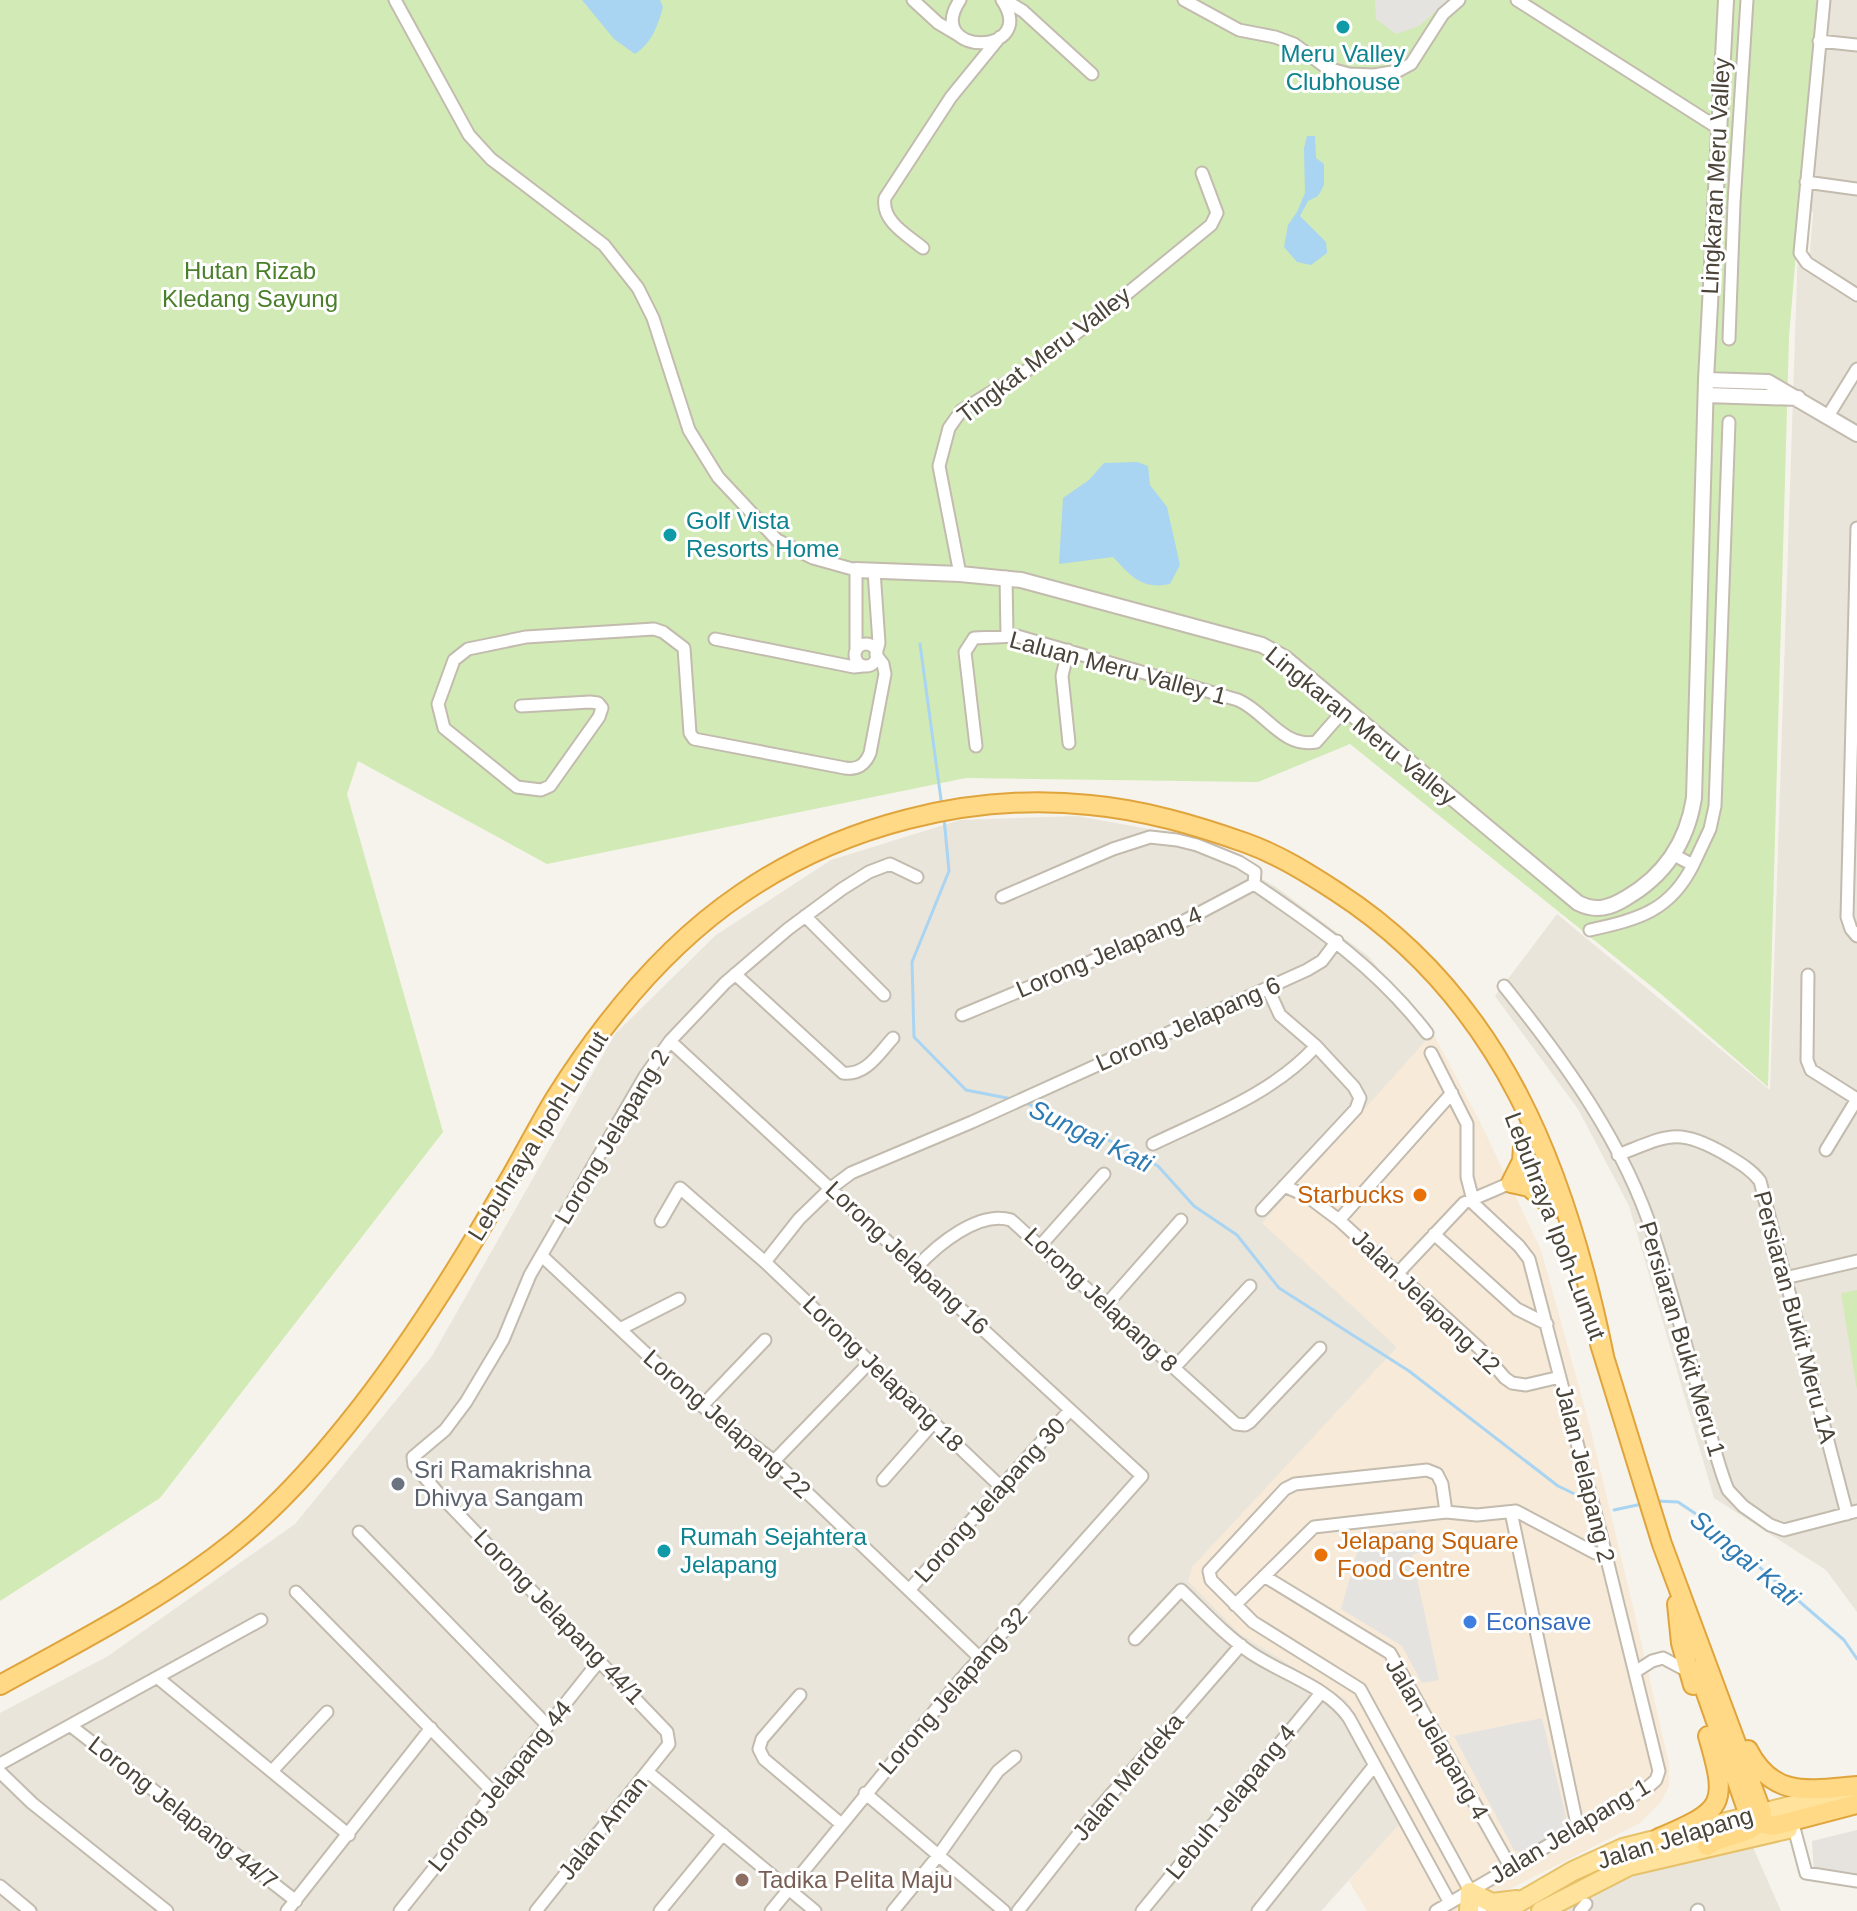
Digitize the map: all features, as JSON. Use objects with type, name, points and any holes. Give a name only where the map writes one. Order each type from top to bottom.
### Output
[{"type":"highway","name":"Lebuhraya Ipoh-Lumut","points":[[0,1685],[121,1620],[231,1544],[292,1488],[343,1430],[404,1349],[503,1192],[556,1097],[581,1062],[629,999],[685,939],[738,896],[789,865],[852,837],[916,818],[971,808],[1034,802],[1091,805],[1155,815],[1263,849],[1348,899],[1398,938],[1447,985],[1500,1061],[1525,1109],[1545,1168],[1576,1236],[1604,1356]]},
{"type":"highway","name":"Lebuhraya Ipoh-Lumut","points":[[1232,838],[1329,897],[1372,930],[1438,993],[1469,1034],[1496,1078],[1545,1168],[1554,1208],[1604,1356],[1677,1604],[1756,1817]]},
{"type":"highway","points":[[1524,1133],[1522,1161],[1511,1183],[1529,1187],[1554,1208]]},
{"type":"highway","name":"Lebuhraya Ipoh-Lumut","points":[[1659,1535],[1712,1675],[1756,1817]]},
{"type":"highway","points":[[1659,1838],[1704,1816],[1720,1791],[1718,1771],[1681,1643],[1677,1604]]},
{"type":"highway","points":[[1712,1675],[1752,1758],[1769,1777],[1798,1790],[1857,1788]]},
{"type":"highway","points":[[1707,1846],[1715,1840],[1745,1832],[1756,1817],[1773,1826],[1857,1804]]},
{"type":"main road","name":"Jalan Jelapang","points":[[1504,1911],[1609,1853],[1659,1838],[1756,1817],[1857,1788]]},
{"type":"main road","name":"Jalan Jelapang","points":[[1541,1911],[1629,1866],[1857,1812]]},
{"type":"main road","points":[[1469,1911],[1470,1892],[1498,1904],[1527,1898]]},
{"type":"street","name":"Lingkaran Meru Valley","points":[[395,0],[460,122],[474,141],[491,159],[597,238],[616,257],[638,288],[653,318],[689,430],[718,477],[777,540],[813,558],[856,570],[1006,577],[1110,602],[1262,645],[1285,658],[1562,891],[1584,906],[1599,908],[1614,905],[1652,881],[1674,855],[1689,822],[1694,798],[1706,388],[1726,0]]},
{"type":"street","points":[[913,0],[938,23],[964,39],[987,44],[1000,37]]},
{"type":"street","points":[[923,248],[886,214],[885,198],[951,97],[1007,26],[1008,11],[1003,0]]},
{"type":"street","points":[[1003,0],[1023,11],[1092,74]]},
{"type":"street","points":[[1184,0],[1239,30],[1294,44],[1327,68],[1349,74],[1374,75],[1398,71],[1411,64],[1443,14],[1459,0]]},
{"type":"street","points":[[1517,0],[1718,128]]},
{"type":"street","points":[[1729,339],[1747,0]]},
{"type":"street","points":[[1824,0],[1800,248],[1802,258],[1857,295]]},
{"type":"street","points":[[927,11],[942,14],[958,3]]},
{"type":"street","points":[[958,3],[955,26],[975,57],[971,71]]},
{"type":"street","points":[[1007,26],[1021,21],[1038,27]]},
{"type":"street","points":[[1819,41],[1857,45]]},
{"type":"street","name":"Tingkat Meru Valley","points":[[960,574],[939,466],[953,420],[961,411],[1040,361],[1211,225],[1217,213],[1202,173]]},
{"type":"street","points":[[1806,182],[1857,189]]},
{"type":"street","points":[[1714,202],[1734,203]]},
{"type":"street","points":[[1828,416],[1857,369]]},
{"type":"street","points":[[1706,388],[1768,382],[1857,434]]},
{"type":"street","points":[[1590,930],[1650,913],[1675,894],[1710,829],[1715,806],[1729,422]]},
{"type":"street","points":[[1857,528],[1853,846],[1847,917],[1857,936]]},
{"type":"street","points":[[1701,567],[1722,568]]},
{"type":"street","points":[[856,570],[856,660],[876,672],[882,684]]},
{"type":"street","points":[[715,639],[854,667],[873,663],[879,643],[874,571]]},
{"type":"street","points":[[1006,577],[1007,635]]},
{"type":"street","points":[[855,599],[874,599]]},
{"type":"street","points":[[521,706],[590,702],[598,703],[602,708],[599,717],[550,786],[541,790],[517,787],[444,728],[438,704],[454,660],[461,652],[541,635],[639,628],[659,630],[684,648],[690,733],[694,739],[852,769],[862,766],[870,753],[885,669],[873,648],[867,645],[860,646],[837,662]]},
{"type":"street","name":"Laluan Meru Valley 1","points":[[976,746],[965,652],[974,638],[1007,635],[1238,700],[1285,736],[1298,742],[1316,742],[1345,709]]},
{"type":"street","points":[[1068,650],[1062,670],[1069,743]]},
{"type":"street","points":[[1002,897],[1113,849],[1150,837],[1177,840],[1239,862],[1255,872],[1254,884],[1337,941],[1378,977],[1427,1033]]},
{"type":"street","points":[[1674,855],[1693,865]]},
{"type":"street","name":"Lorong Jelapang 2","points":[[439,1494],[414,1465],[413,1457],[445,1430],[461,1410],[503,1340],[530,1275],[645,1076],[670,1041],[735,974],[842,889],[884,866],[896,866],[917,877]]},
{"type":"street","name":"Lorong Jelapang 4","points":[[962,1015],[1169,929],[1254,884]]},
{"type":"street","points":[[805,916],[884,995]]},
{"type":"street","name":"Lorong Jelapang 6","points":[[831,1188],[851,1173],[1268,989],[1322,961],[1337,941]]},
{"type":"street","points":[[735,974],[843,1073],[853,1074],[864,1069],[893,1038]]},
{"type":"street","points":[[1808,975],[1807,1060],[1811,1070],[1857,1099],[1826,1150]]},
{"type":"street","name":"Persiaran Bukit Meru 1","points":[[1504,986],[1575,1079],[1607,1131],[1653,1233],[1728,1490],[1743,1506],[1770,1525],[1784,1530],[1852,1512]]},
{"type":"street","points":[[1262,1210],[1356,1109],[1360,1098],[1354,1087],[1316,1046],[1280,1015],[1268,989]]},
{"type":"street","name":"Lorong Jelapang 16","points":[[670,1041],[1142,1476]]},
{"type":"street","points":[[1153,1144],[1251,1096],[1297,1065],[1316,1046]]},
{"type":"street","points":[[1431,1053],[1467,1124],[1467,1177],[1472,1199]]},
{"type":"street","points":[[1339,1220],[1452,1093]]},
{"type":"street","name":"Persiaran Bukit Meru 1A","points":[[1618,1155],[1657,1140],[1683,1136],[1704,1142],[1744,1166],[1760,1181],[1852,1512]]},
{"type":"street","points":[[1398,1273],[1458,1208],[1545,1168]]},
{"type":"street","points":[[1041,1245],[1104,1174]]},
{"type":"street","name":"Jalan Jelapang 12","points":[[1284,1186],[1307,1196],[1339,1220],[1479,1348],[1497,1371],[1512,1383],[1526,1385],[1560,1377]]},
{"type":"street","name":"Lorong Jelapang 18","points":[[661,1221],[680,1188],[765,1262],[1001,1487]]},
{"type":"street","points":[[765,1262],[799,1219],[831,1188]]},
{"type":"street","name":"Jalan Jelapang 2","points":[[1472,1199],[1525,1252],[1547,1324],[1606,1552],[1659,1771]]},
{"type":"street","name":"Lorong Jelapang 8","points":[[917,1267],[942,1242],[994,1218],[1011,1220],[1236,1424],[1250,1422],[1320,1348]]},
{"type":"street","points":[[1106,1305],[1181,1220]]},
{"type":"street","points":[[1434,1234],[1517,1309],[1547,1324]]},
{"type":"street","name":"Lorong Jelapang 22","points":[[542,1256],[702,1406],[774,1461],[980,1658]]},
{"type":"street","points":[[1785,1278],[1857,1261]]},
{"type":"street","points":[[1174,1368],[1250,1286]]},
{"type":"street","points":[[620,1329],[679,1299]]},
{"type":"street","points":[[702,1406],[765,1340]]},
{"type":"street","points":[[774,1461],[871,1361]]},
{"type":"street","name":"Lorong Jelapang 30","points":[[909,1590],[1070,1410]]},
{"type":"street","points":[[883,1480],[934,1422]]},
{"type":"street","points":[[1446,1512],[1442,1484],[1437,1474],[1427,1470],[1290,1486],[1210,1567],[1211,1580],[1253,1622],[1360,1689],[1481,1911]]},
{"type":"street","name":"Lorong Jelapang 32","points":[[771,1911],[840,1823],[980,1658],[1142,1476]]},
{"type":"street","name":"Lorong Jelapang 44/1","points":[[439,1494],[667,1732],[669,1744]]},
{"type":"street","points":[[1235,1605],[1314,1527],[1446,1512],[1477,1515],[1511,1512],[1528,1515],[1595,1553],[1606,1552]]},
{"type":"street","points":[[1511,1512],[1578,1829]]},
{"type":"street","points":[[359,1532],[548,1726]]},
{"type":"street","name":"Jalan Jelapang 4","points":[[1264,1576],[1390,1653],[1511,1868]]},
{"type":"street","points":[[1135,1639],[1181,1590],[1228,1636],[1343,1708],[1450,1903]]},
{"type":"street","points":[[296,1592],[494,1793]]},
{"type":"street","points":[[0,1764],[261,1620]]},
{"type":"street","name":"Jalan Merdeka","points":[[1018,1911],[1095,1813],[1241,1645]]},
{"type":"street","points":[[1635,1672],[1663,1658],[1689,1672]]},
{"type":"street","name":"Lorong Jelapang 44","points":[[400,1911],[600,1660]]},
{"type":"street","points":[[158,1678],[349,1835]]},
{"type":"street","name":"Lebuh Jelapang 4","points":[[1142,1911],[1321,1693]]},
{"type":"street","points":[[800,1695],[762,1739],[759,1749],[764,1759],[840,1823]]},
{"type":"street","points":[[272,1771],[327,1712]]},
{"type":"street","name":"Lorong Jelapang 44/7","points":[[71,1726],[296,1901]]},
{"type":"street","points":[[287,1911],[431,1728]]},
{"type":"street","name":"Jalan Aman","points":[[536,1911],[649,1773],[669,1744]]},
{"type":"street","points":[[893,1911],[938,1856],[1005,1763],[1015,1757]]},
{"type":"street","points":[[1258,1911],[1374,1766]]},
{"type":"street","name":"Jalan Jelapang 1","points":[[1436,1911],[1648,1787],[1656,1780],[1659,1771]]},
{"type":"street","points":[[0,1772],[32,1803],[167,1911]]},
{"type":"street","points":[[649,1773],[815,1911]]},
{"type":"street","points":[[865,1793],[1004,1911]]},
{"type":"street","points":[[1794,1828],[1806,1873],[1857,1881]]},
{"type":"street","points":[[660,1911],[723,1834]]},
{"type":"street","points":[[0,1886],[30,1911]]},
{"type":"shaded area","points":[[1375,0],[1449,0],[1419,26],[1396,34],[1376,19]]},
{"type":"shaded area","points":[[1815,0],[1857,0],[1857,1612],[1826,1570],[1714,1498],[1629,1206],[1578,1109],[1495,996],[1557,914],[1770,1090],[1798,247],[1810,253],[1813,212],[1796,210]]},
{"type":"shaded area","points":[[1077,816],[1188,836],[1276,887],[1368,956],[1433,1033],[1263,1223],[1397,1347],[1239,1633],[1347,1700],[1409,1814],[1321,1911],[0,1911],[0,1713],[108,1656],[295,1524],[432,1356],[615,1034],[716,935],[831,860],[960,820]]},
{"type":"shaded area","points":[[1433,1033],[1481,1124],[1541,1250],[1589,1423],[1635,1615],[1669,1764],[1669,1787],[1660,1803],[1640,1823],[1466,1911],[1367,1911],[1349,1881],[1409,1813],[1347,1700],[1239,1633],[1188,1581],[1192,1567],[1397,1347],[1262,1223]]},
{"type":"shaded area","points":[[1415,1529],[1420,1552],[1412,1555],[1439,1680],[1422,1683],[1402,1646],[1341,1609],[1362,1535]]},
{"type":"shaded area","points":[[1542,1718],[1566,1817],[1565,1828],[1523,1853],[1514,1850],[1454,1736]]},
{"type":"shaded area","points":[[1857,1830],[1857,1880],[1814,1873],[1812,1841]]},
{"type":"shaded area","points":[[1753,1847],[1781,1911],[1560,1911],[1607,1885],[1668,1861]]},
{"type":"green space","name":"Hutan Rizab Kledang Sayung","points":[[0,0],[1817,0],[1789,337],[1768,1087],[1661,994],[1350,744],[1258,782],[966,778],[547,864],[358,761],[347,794],[443,1132],[160,1498],[0,1601]]},
{"type":"green space","points":[[1857,1290],[1857,1390],[1841,1293]]},
{"type":"water","points":[[582,0],[660,0],[663,7],[650,39],[635,54],[614,39]]},
{"type":"water","points":[[1307,136],[1315,136],[1316,158],[1324,164],[1324,185],[1318,196],[1308,201],[1300,216],[1326,242],[1327,253],[1311,265],[1297,262],[1284,247],[1288,225],[1305,193],[1304,148]]},
{"type":"water","points":[[1137,462],[1148,466],[1150,485],[1167,507],[1180,565],[1170,584],[1144,583],[1113,557],[1059,564],[1063,498],[1089,480],[1104,463]]},
{"type":"waterway","name":"Sungai Kati","points":[[920,644],[942,807]]},
{"type":"waterway","name":"Sungai Kati","points":[[944,818],[949,871],[912,962],[914,1037],[966,1090],[1012,1099]]},
{"type":"waterway","name":"Sungai Kati","points":[[1024,1102],[1091,1131],[1158,1166],[1194,1206],[1237,1235],[1279,1288],[1409,1371],[1558,1486],[1579,1496]]},
{"type":"waterway","name":"Sungai Kati","points":[[1657,1501],[1678,1502],[1705,1520],[1844,1640],[1857,1659]]},
{"type":"waterway","name":"Sungai Kati","points":[[1614,1510],[1642,1504]]},
{"type":"place","name":"Meru Valley Clubhouse","points":[[1343,27]]},
{"type":"place","name":"Golf Vista Resorts Home","points":[[670,535]]},
{"type":"place","name":"Starbucks","points":[[1420,1195]]},
{"type":"place","name":"Sri Ramakrishna Dhivya Sangam","points":[[398,1484]]},
{"type":"place","name":"Rumah Sejahtera Jelapang","points":[[664,1551]]},
{"type":"place","name":"Jelapang Square Food Centre","points":[[1321,1555]]},
{"type":"place","name":"Econsave","points":[[1470,1622]]},
{"type":"place","name":"Tadika Pelita Maju","points":[[742,1880]]}]
